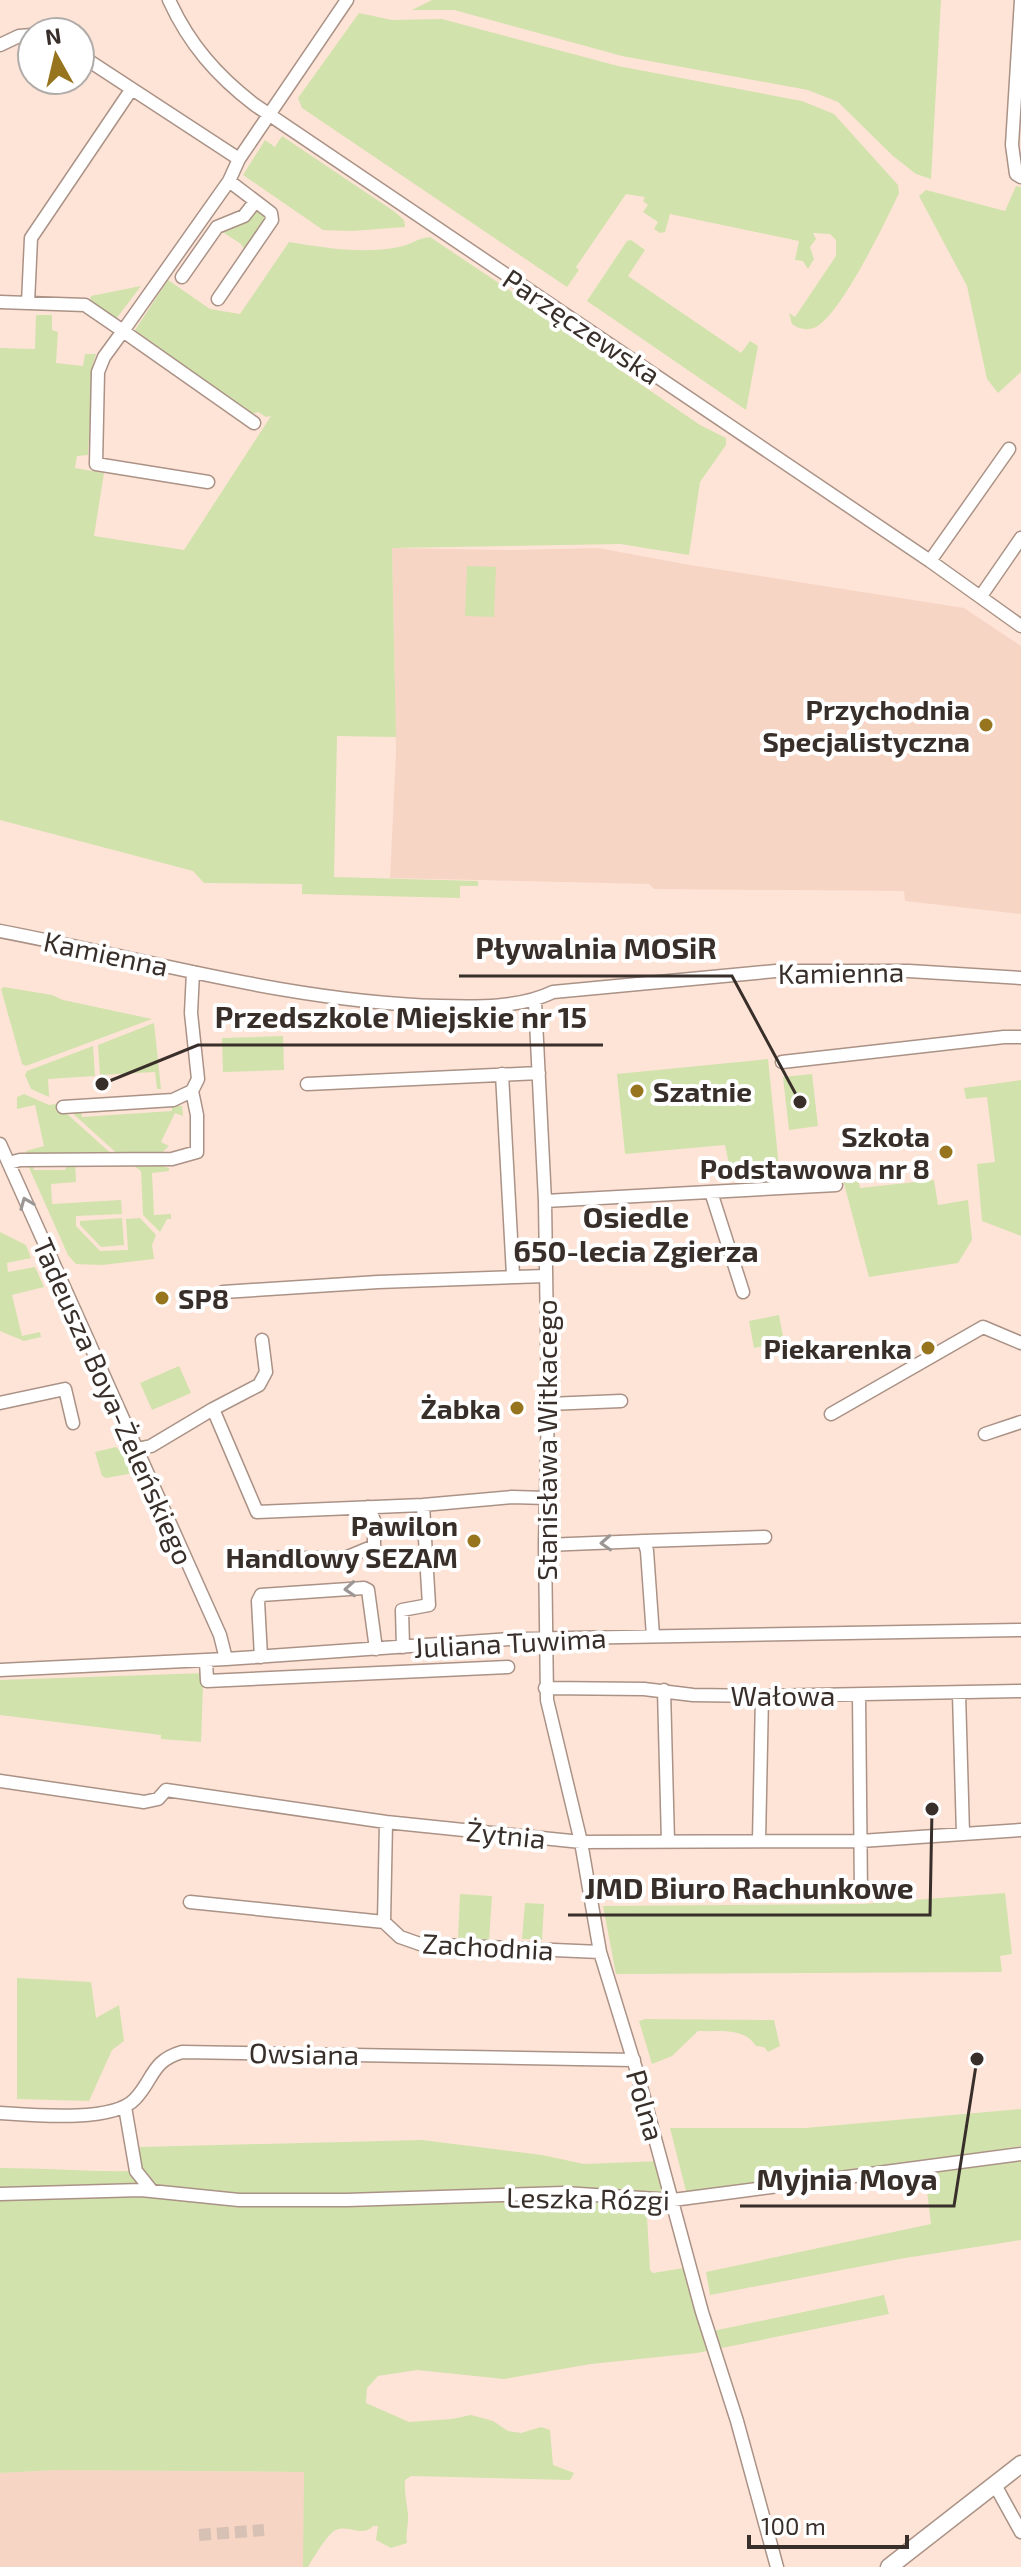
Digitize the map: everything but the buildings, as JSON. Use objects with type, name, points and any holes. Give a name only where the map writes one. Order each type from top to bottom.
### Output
[{"type":"main road","points":[[889,2567],[1021,2464]]},
{"type":"street","name":"Parzęczewska","points":[[169,0],[196,48],[241,94],[930,561],[1021,626]]},
{"type":"street","points":[[208,482],[96,464],[98,372],[104,357],[229,181],[239,159],[347,0]]},
{"type":"street","points":[[1021,0],[1012,145],[1016,174],[1021,177]]},
{"type":"street","points":[[96,66],[239,159]]},
{"type":"street","points":[[28,303],[31,238],[131,90]]},
{"type":"street","points":[[218,299],[272,220],[271,213],[229,181]]},
{"type":"street","points":[[182,277],[217,227],[244,216],[255,202]]},
{"type":"street","points":[[0,302],[85,305],[254,423]]},
{"type":"street","points":[[930,561],[1009,449]]},
{"type":"street","points":[[981,596],[1021,538]]},
{"type":"street","name":"Kamienna","points":[[0,931],[322,997],[393,1005],[462,1007],[535,1001],[553,992],[776,971],[909,971],[1021,978]]},
{"type":"street","points":[[63,1107],[173,1100],[192,1091],[198,1079],[191,1013],[193,972]]},
{"type":"street","name":"Stanisława Witkacego","points":[[535,1001],[545,1201],[548,1404],[546,1638]]},
{"type":"street","points":[[782,1062],[1021,1037]]},
{"type":"street","points":[[307,1084],[539,1073]]},
{"type":"street","points":[[502,1074],[513,1275]]},
{"type":"street","points":[[9,1163],[20,1160],[172,1159],[192,1155],[199,1147],[192,1091]]},
{"type":"street","name":"Tadeusza Boya-Żeleńskiego","points":[[0,1144],[220,1635],[226,1659]]},
{"type":"street","points":[[545,1201],[836,1185]]},
{"type":"street","points":[[711,1192],[743,1292]]},
{"type":"street","points":[[223,1292],[513,1275],[546,1276]]},
{"type":"street","points":[[831,1414],[983,1327],[1021,1343]]},
{"type":"street","points":[[137,1449],[151,1446],[259,1385],[266,1372],[262,1340]]},
{"type":"street","points":[[0,1403],[65,1389],[73,1423]]},
{"type":"street","points":[[548,1404],[621,1401]]},
{"type":"street","points":[[213,1409],[257,1512],[423,1505],[512,1497],[546,1498]]},
{"type":"street","points":[[985,1434],[1021,1422]]},
{"type":"street","points":[[403,1647],[402,1610],[429,1605],[423,1505]]},
{"type":"street","points":[[259,1558],[345,1558],[374,1546],[374,1520],[368,1507]]},
{"type":"street","points":[[545,1545],[765,1537]]},
{"type":"street","points":[[644,1541],[653,1636]]},
{"type":"street","points":[[261,1657],[258,1601],[261,1595],[368,1590],[376,1649]]},
{"type":"street","name":"Juliana Tuwima","points":[[0,1670],[546,1638],[1021,1630]]},
{"type":"street","name":"Polna","points":[[546,1638],[545,1688],[581,1842],[600,1952],[634,2060],[702,2312],[737,2421],[777,2567]]},
{"type":"street","points":[[475,1641],[476,1668]]},
{"type":"street","points":[[206,1660],[207,1681],[508,1667]]},
{"type":"street","name":"Wałowa","points":[[545,1688],[762,1696],[1021,1691]]},
{"type":"street","points":[[664,1690],[668,1842]]},
{"type":"street","points":[[959,1694],[963,1834]]},
{"type":"street","points":[[859,1695],[861,1895]]},
{"type":"street","points":[[759,1841],[762,1696]]},
{"type":"street","name":"Żytnia","points":[[0,1781],[144,1802],[158,1799],[166,1790],[386,1822],[581,1842],[861,1841],[1021,1830]]},
{"type":"street","name":"Zachodnia","points":[[384,1922],[386,1822]]},
{"type":"street","name":"Zachodnia","points":[[190,1902],[384,1922],[400,1937],[420,1944],[600,1952]]},
{"type":"street","name":"Owsiana","points":[[125,2107],[135,2099],[160,2061],[182,2052],[634,2060]]},
{"type":"street","points":[[0,2113],[63,2115],[112,2112],[125,2107],[136,2171],[152,2191]]},
{"type":"street","name":"Leszka Rózgi","points":[[0,2194],[152,2191],[239,2200],[432,2199],[564,2193],[673,2200],[1021,2154]]},
{"type":"street","points":[[995,2485],[1021,2532]]},
{"type":"shaded area","points":[[392,548],[598,548],[964,608],[1021,646],[1021,914],[905,901],[904,891],[654,889],[649,884],[390,878],[396,753]]},
{"type":"shaded area","points":[[58,2470],[304,2472],[304,2567],[0,2567],[0,2473]]},
{"type":"green space","points":[[432,0],[941,0],[931,179],[916,174],[893,156],[838,102],[808,90],[622,56],[454,10],[412,10]]},
{"type":"green space","points":[[359,13],[392,20],[442,19],[618,66],[802,101],[834,114],[898,185],[899,193],[874,244],[838,305],[813,328],[795,326],[789,313],[795,317],[836,256],[836,240],[830,234],[813,233],[816,239],[810,247],[814,259],[808,269],[803,261],[795,260],[799,241],[670,214],[665,232],[660,233],[654,229],[658,222],[643,212],[648,205],[643,201],[645,197],[626,194],[576,267],[579,270],[567,287],[302,108],[298,98]]},
{"type":"green space","points":[[282,136],[395,212],[404,220],[405,227],[323,230],[243,175],[265,140],[275,147]]},
{"type":"green space","points":[[1016,186],[1021,187],[1021,372],[998,393],[987,379],[967,286],[919,196],[926,190],[1005,211]]},
{"type":"green space","points":[[258,209],[266,221],[245,251],[241,244],[218,229]]},
{"type":"green space","points":[[430,237],[611,358],[620,370],[700,425],[726,438],[726,445],[700,482],[689,555],[620,544],[392,548],[396,737],[337,736],[334,877],[478,881],[478,886],[460,886],[460,898],[302,894],[302,884],[204,883],[193,871],[0,820],[0,348],[35,349],[36,315],[52,315],[52,330],[58,332],[56,363],[83,366],[85,354],[96,354],[88,455],[77,456],[75,468],[104,473],[94,536],[184,550],[271,416],[266,417],[258,412],[251,414],[135,330],[168,280],[210,309],[240,314],[289,242],[371,250],[399,247]]},
{"type":"green space","points":[[631,240],[645,250],[628,276],[741,353],[750,341],[758,346],[746,410],[587,301],[627,241]]},
{"type":"green space","points":[[141,286],[116,319],[90,302],[91,296]]},
{"type":"green space","points":[[467,566],[496,567],[494,617],[465,616]]},
{"type":"green space","points":[[4,987],[152,1019],[26,1066],[22,1064],[1,989]]},
{"type":"green space","points":[[154,1023],[161,1089],[157,1089],[155,1072],[100,1075],[98,1045]]},
{"type":"green space","points":[[283,1036],[284,1070],[223,1072],[222,1038]]},
{"type":"green space","points":[[93,1046],[95,1076],[48,1079],[49,1097],[31,1089],[25,1075],[27,1071]]},
{"type":"green space","points":[[768,1059],[780,1177],[732,1179],[725,1145],[625,1154],[617,1074]]},
{"type":"green space","points":[[812,1074],[818,1126],[789,1130],[783,1077]]},
{"type":"green space","points":[[1021,1080],[1021,1236],[982,1221],[977,1164],[995,1162],[987,1097],[966,1099],[964,1088]]},
{"type":"green space","points":[[24,1094],[49,1105],[56,1104],[115,1157],[27,1156],[26,1151],[44,1146],[35,1105],[17,1109],[17,1097]]},
{"type":"green space","points":[[172,1105],[182,1106],[183,1116],[175,1113],[161,1142],[169,1146],[158,1156],[121,1157],[70,1111],[81,1111],[82,1117],[172,1111]]},
{"type":"green space","points":[[27,1163],[32,1163],[34,1170],[65,1170],[68,1163],[75,1163],[76,1182],[51,1184],[52,1204],[121,1200],[122,1214],[76,1216],[76,1226],[100,1251],[128,1250],[126,1219],[140,1218],[156,1235],[152,1245],[154,1259],[102,1265],[76,1264],[68,1255]]},
{"type":"green space","points":[[152,1163],[169,1168],[169,1171],[152,1173],[154,1215],[171,1214],[171,1219],[167,1219],[160,1232],[143,1215],[141,1171],[131,1164]]},
{"type":"green space","points":[[858,1178],[860,1188],[934,1180],[938,1205],[968,1200],[972,1240],[958,1263],[869,1277],[843,1180]]},
{"type":"green space","points":[[122,1218],[124,1245],[101,1247],[80,1225],[80,1221]]},
{"type":"green space","points":[[0,1232],[26,1245],[31,1258],[7,1263],[8,1272],[35,1267],[44,1287],[12,1295],[22,1336],[40,1332],[41,1337],[24,1341],[0,1331]]},
{"type":"green space","points":[[779,1315],[784,1342],[754,1348],[749,1321]]},
{"type":"green space","points":[[179,1366],[191,1393],[152,1410],[140,1383]]},
{"type":"green space","points":[[116,1447],[126,1456],[134,1473],[106,1478],[102,1476],[95,1452]]},
{"type":"green space","points":[[207,1673],[203,1686],[201,1742],[0,1715],[0,1680]]},
{"type":"green space","points":[[1005,1893],[1012,1954],[1000,1956],[1002,1972],[616,1974],[603,1906],[862,1904]]},
{"type":"green space","points":[[460,1894],[492,1896],[489,1941],[458,1939]]},
{"type":"green space","points":[[525,1903],[544,1904],[542,1940],[522,1939]]},
{"type":"green space","points":[[17,1978],[91,1982],[96,2018],[119,2005],[124,2041],[112,2050],[89,2101],[17,2099]]},
{"type":"green space","points":[[774,2020],[780,2046],[768,2052],[738,2033],[698,2031],[672,2056],[652,2064],[639,2021]]},
{"type":"green space","points":[[1021,2109],[1021,2146],[804,2179],[686,2191],[670,2128],[805,2128]]},
{"type":"green space","points":[[422,2140],[542,2155],[584,2164],[662,2161],[673,2200],[646,2199],[650,2270],[653,2273],[690,2267],[708,2332],[884,2295],[889,2314],[697,2353],[591,2364],[504,2379],[417,2370],[378,2376],[367,2388],[366,2403],[409,2422],[471,2415],[493,2421],[508,2431],[521,2433],[541,2427],[550,2430],[553,2465],[574,2473],[570,2480],[411,2476],[405,2480],[407,2543],[391,2548],[376,2540],[378,2526],[365,2531],[336,2530],[308,2567],[303,2567],[304,2472],[58,2470],[0,2473],[0,2168],[135,2171],[140,2147]]},
{"type":"green space","points":[[1021,2161],[1021,2240],[905,2258],[710,2295],[706,2272],[931,2224],[925,2174]]},
{"type":"tunnel","points":[[199,2535],[264,2530]]},
{"type":"place","name":"Przychodnia Specjalistyczna","points":[[986,725]]},
{"type":"place","name":"Przedszkole Miejskie nr 15","points":[[102,1084]]},
{"type":"place","name":"Szatnie","points":[[637,1091]]},
{"type":"place","name":"Pływalnia MOSiR","points":[[800,1102]]},
{"type":"place","name":"Szkoła Podstawowa nr 8","points":[[946,1152]]},
{"type":"place","name":"SP8","points":[[162,1298]]},
{"type":"place","name":"Piekarenka","points":[[928,1348]]},
{"type":"place","name":"Żabka","points":[[517,1408]]},
{"type":"place","name":"Pawilon Handlowy SEZAM","points":[[474,1541]]},
{"type":"place","name":"JMD Biuro Rachunkowe","points":[[932,1809]]},
{"type":"place","name":"Myjnia Moya","points":[[977,2059]]},
{"type":"district","name":"Osiedle 650-lecia Zgierza","points":[[636,1233]]}]
